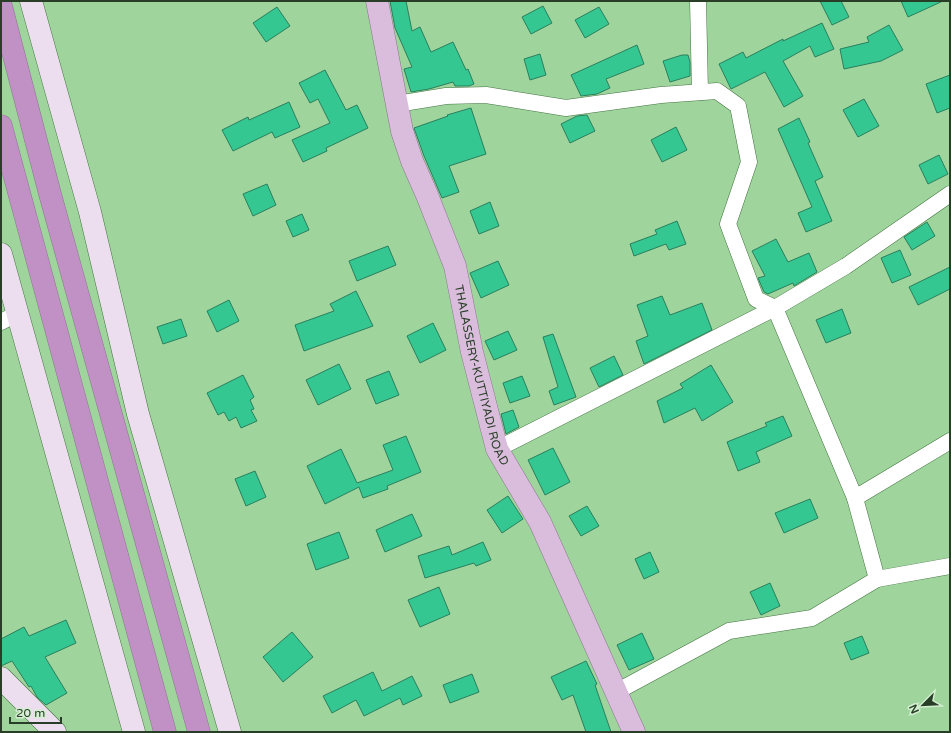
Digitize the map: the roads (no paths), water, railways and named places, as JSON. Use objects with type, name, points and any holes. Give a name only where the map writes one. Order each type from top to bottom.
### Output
[{"type":"highway","points":[[1,6],[52,201],[199,732]]},
{"type":"highway","points":[[1,126],[165,732]]},
{"type":"main road","name":"THALASSERY-KUTTIYADI ROAD","points":[[377,1],[402,131],[412,161],[455,266],[472,352],[497,449],[540,522],[634,732]]},
{"type":"street","points":[[31,1],[90,212],[138,414],[230,732]]},
{"type":"street","points":[[698,1],[700,92]]},
{"type":"street","points":[[397,104],[446,96],[486,95],[566,108],[661,94],[717,91],[738,106],[749,162],[728,224],[756,299],[775,308],[855,498],[877,579]]},
{"type":"street","points":[[497,449],[775,308],[846,266],[950,194]]},
{"type":"street","points":[[1,254],[10,318],[134,732]]},
{"type":"street","points":[[855,498],[950,441]]},
{"type":"street","points":[[616,692],[729,631],[812,618],[877,579],[950,566]]},
{"type":"street","points":[[1,678],[55,732]]}]
